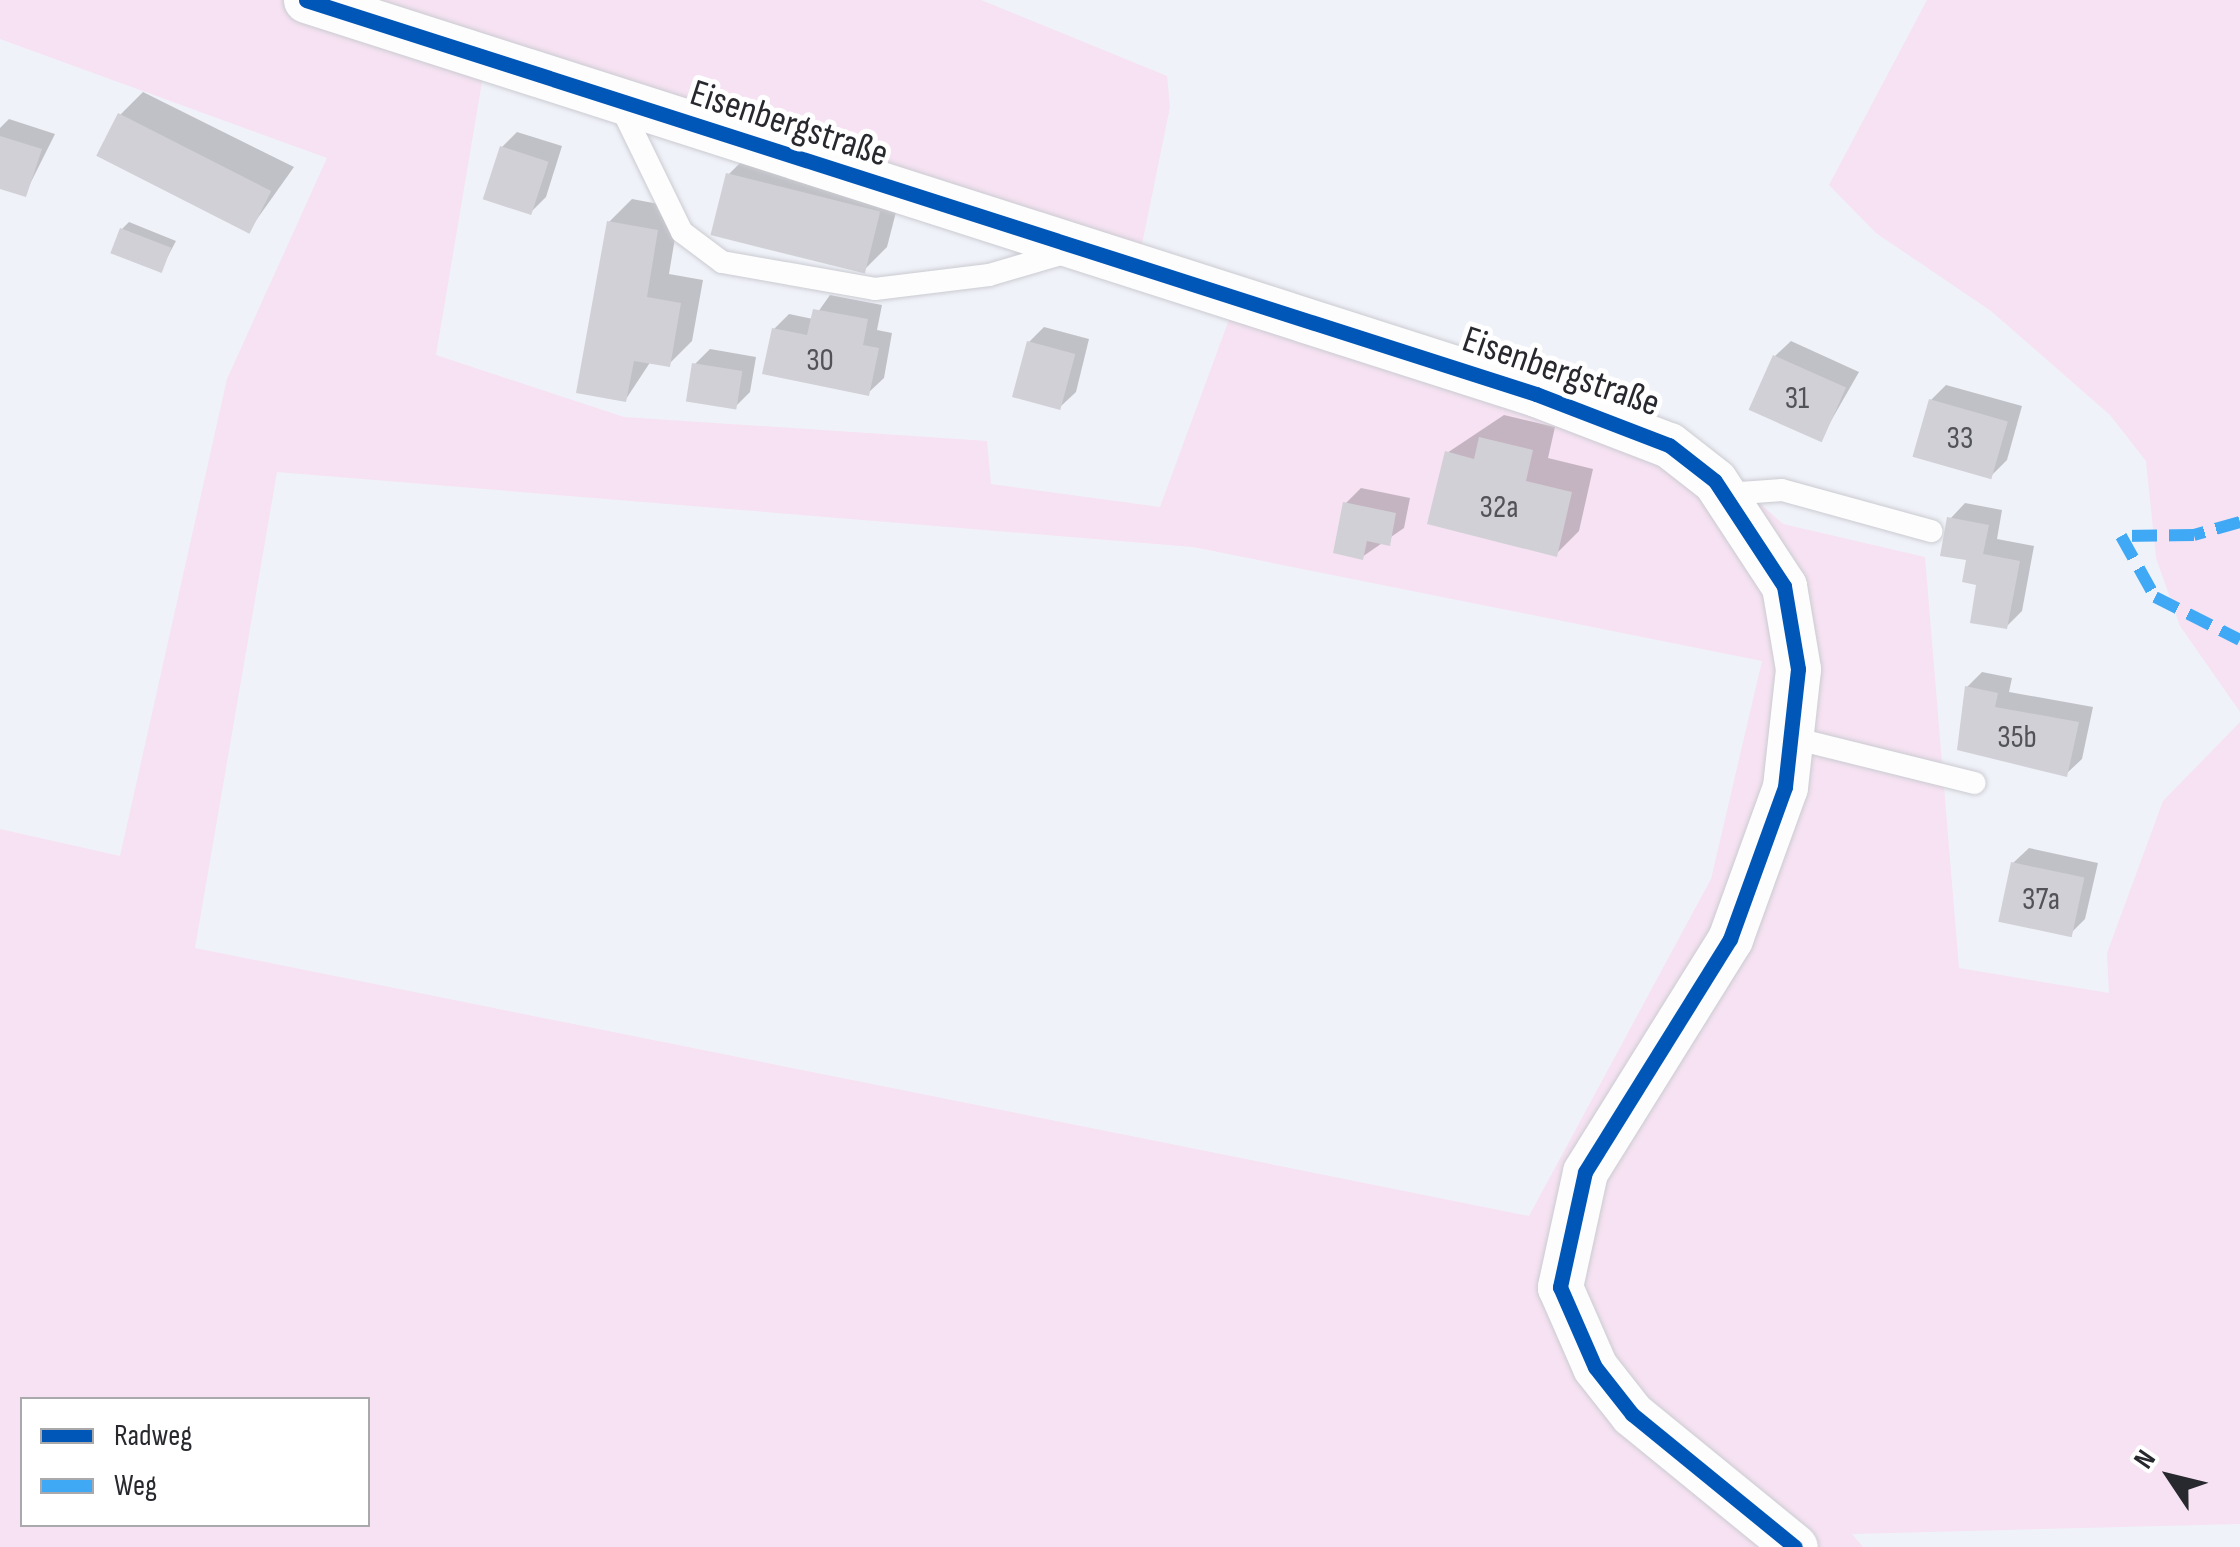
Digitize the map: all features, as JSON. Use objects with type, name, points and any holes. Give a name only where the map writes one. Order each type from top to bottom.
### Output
[{"type":"street","name":"Eisenbergstraße","points":[[306,0],[620,105],[1631,427],[1693,461],[1727,494],[1784,586],[1798,669],[1793,738],[1775,827],[1730,939],[1585,1172],[1561,1248],[1560,1287],[1595,1367],[1632,1414],[1795,1547]]},
{"type":"lane","points":[[620,105],[682,232],[722,262],[875,289],[989,275],[1075,250]]},
{"type":"lane","points":[[1727,494],[1782,490],[1930,531]]},
{"type":"lane","points":[[1793,738],[1975,784]]},
{"type":"shaded area","points":[[0,0],[981,0],[1167,76],[1170,107],[1140,254],[488,46],[436,355],[624,417],[987,441],[991,484],[1160,507],[1241,287],[1690,441],[1783,524],[1925,557],[1959,968],[2109,993],[2107,953],[2163,801],[2240,722],[2240,1524],[1852,1534],[1863,1547],[0,1547],[0,829],[120,856],[227,379],[327,158],[0,39]],"holes":[[[277,472],[1193,547],[1762,661],[1711,879],[1529,1216],[195,948]]]},
{"type":"shaded area","points":[[1927,0],[2240,0],[2240,712],[2180,626],[2156,558],[2146,461],[2110,415],[1991,311],[1876,233],[1829,185]]},
{"type":"building","points":[[118,113],[271,191],[249,234],[96,156]]},
{"type":"building","points":[[0,136],[42,149],[26,197],[0,189]]},
{"type":"building","points":[[500,146],[549,162],[531,215],[483,199]]},
{"type":"building","points":[[726,173],[880,211],[865,274],[711,235]]},
{"type":"building","points":[[607,221],[658,230],[647,297],[681,303],[670,367],[634,361],[626,402],[576,393]]},
{"type":"building","points":[[120,228],[171,248],[162,273],[110,253]]},
{"type":"building","points":[[813,309],[868,319],[863,345],[879,348],[869,396],[762,374],[772,328],[807,335]]},
{"type":"building","points":[[1027,341],[1075,354],[1060,410],[1012,397]]},
{"type":"building","points":[[1773,355],[1846,388],[1822,442],[1749,410]]},
{"type":"building","points":[[692,363],[742,371],[736,409],[686,402]]},
{"type":"building","points":[[1929,399],[2008,422],[1991,479],[1912,457]]},
{"type":"building","points":[[1479,437],[1533,450],[1526,481],[1572,492],[1557,557],[1427,524],[1445,451],[1474,459]]},
{"type":"building","points":[[1343,502],[1396,513],[1390,546],[1367,541],[1363,560],[1333,553]]},
{"type":"building","points":[[1947,517],[1989,525],[1983,554],[2020,561],[2007,629],[1970,623],[1976,585],[1962,582],[1966,560],[1940,556]]},
{"type":"building","points":[[1965,686],[1998,693],[1995,707],[2079,722],[2067,777],[1957,750]]},
{"type":"building","points":[[2011,862],[2084,878],[2072,937],[1998,922]]},
{"type":"marked path","points":[[2240,522],[2194,535],[2121,536],[2155,597],[2240,640]]},
{"type":"cycle path","points":[[306,0],[1536,394],[1669,445],[1715,481],[1784,586],[1798,669],[1785,787],[1730,939],[1585,1172],[1560,1287],[1595,1367],[1632,1414],[1795,1547]]}]
